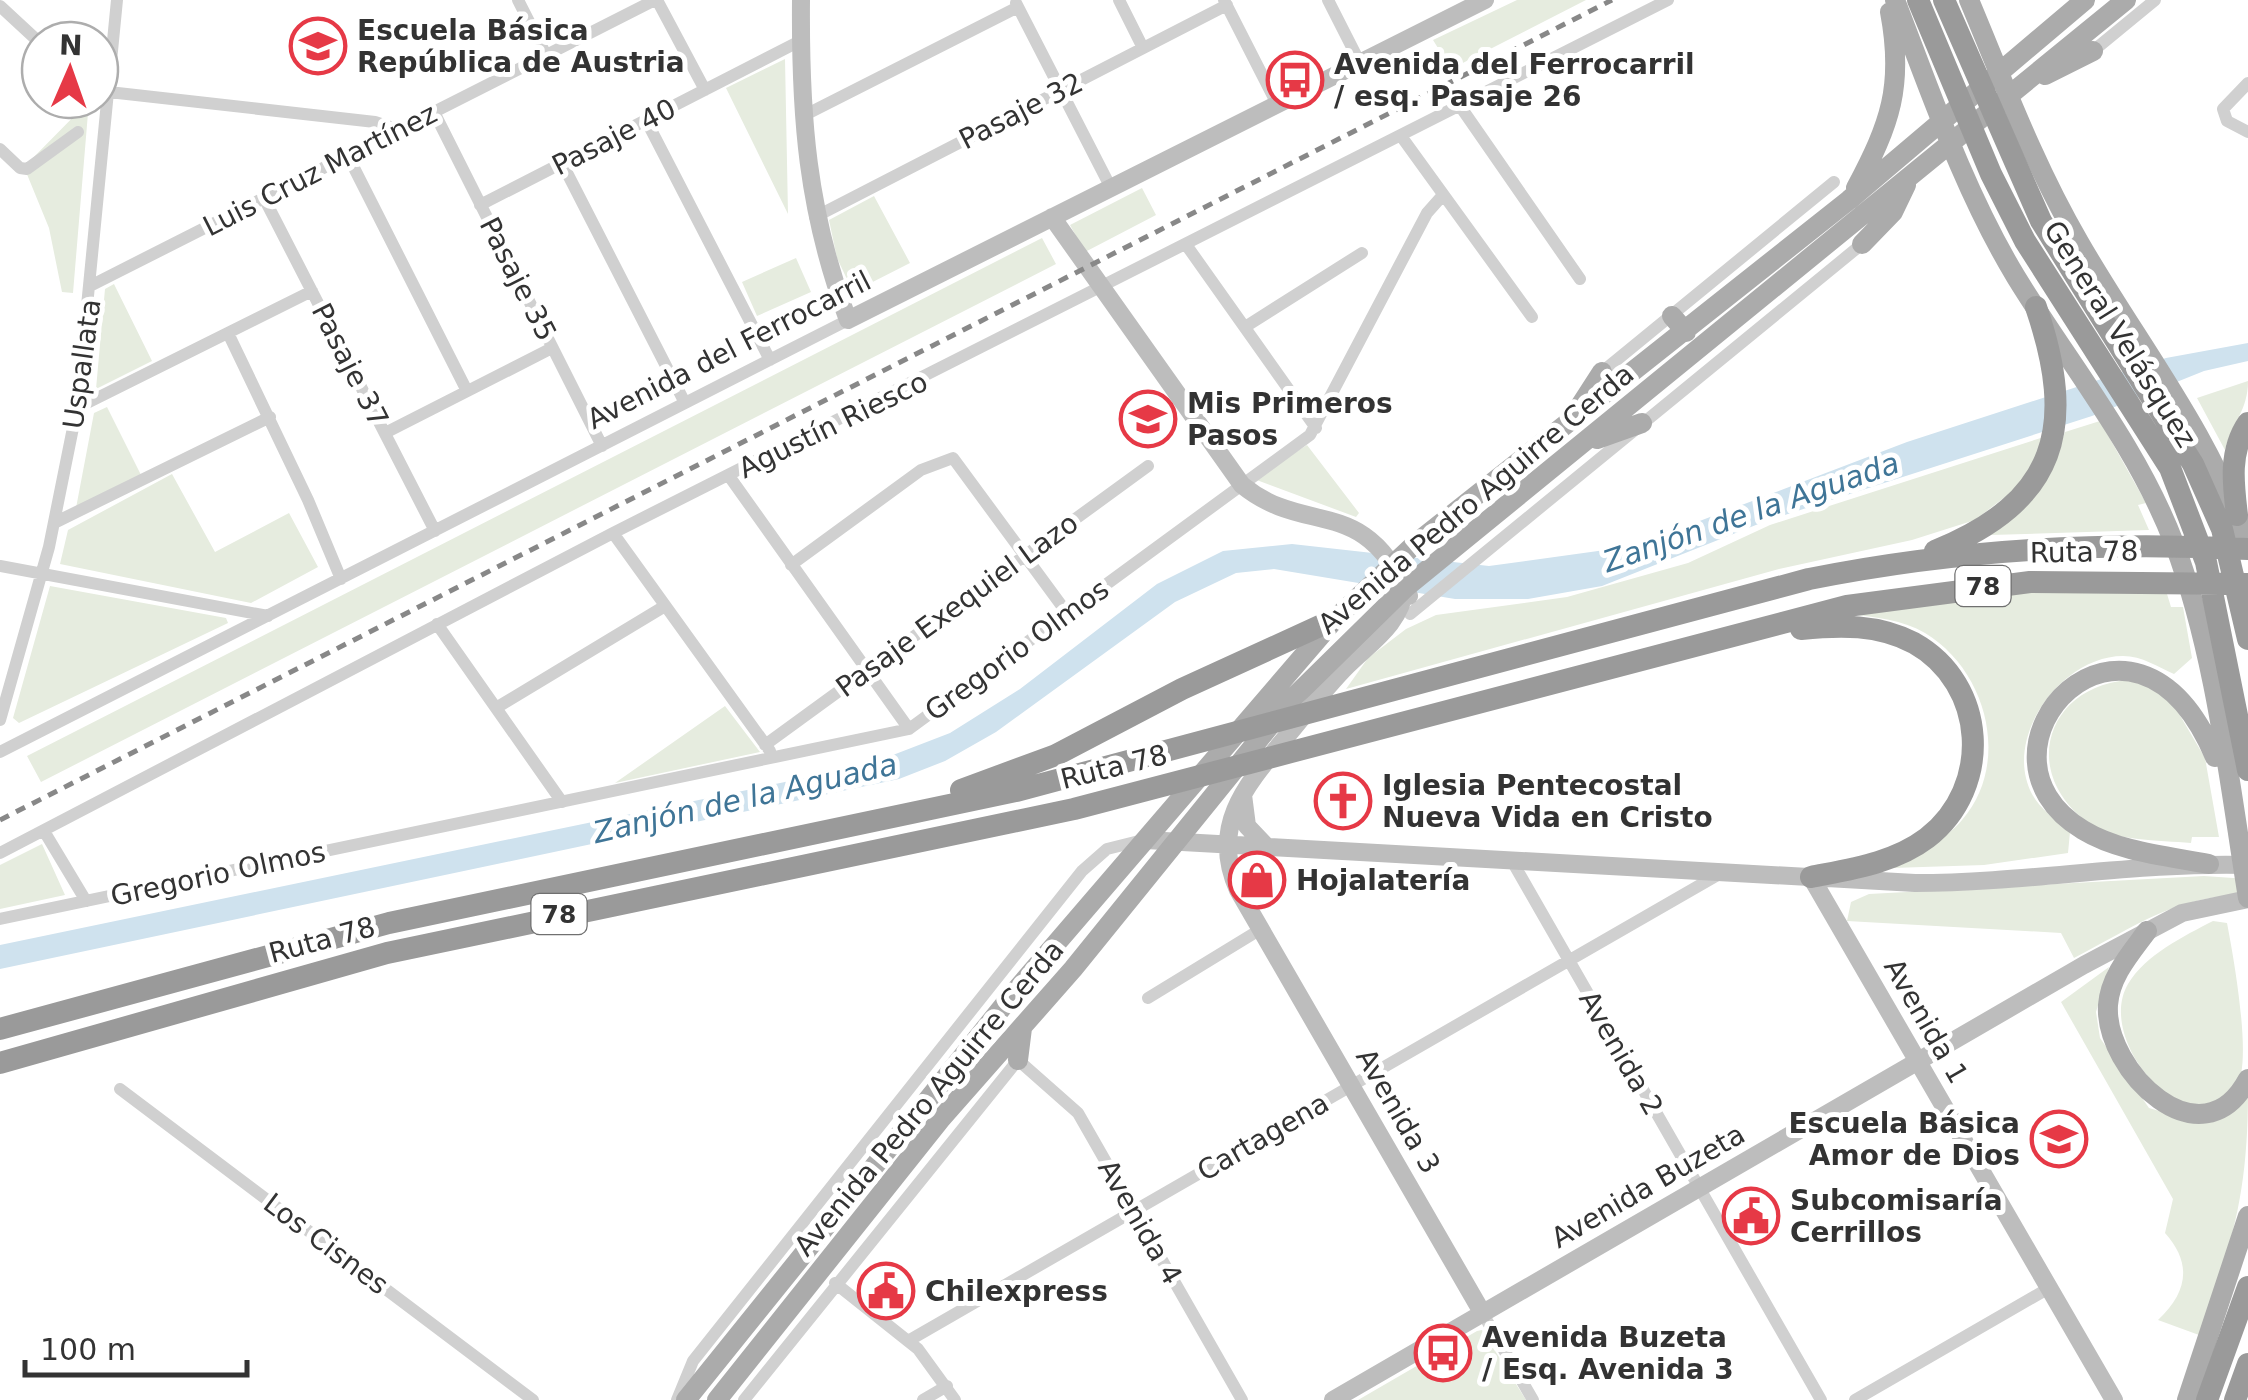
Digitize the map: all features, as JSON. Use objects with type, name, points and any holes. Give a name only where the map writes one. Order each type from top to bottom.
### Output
[{"type":"highway","name":"General Velásquez","points":[[1918,0],[1976,141],[2034,258],[2112,358],[2170,405],[2239,534],[2248,639]]},
{"type":"highway","name":"General Velásquez","points":[[1944,0],[1980,57],[2050,236],[2138,414],[2170,468],[2195,527],[2215,601],[2248,770]]},
{"type":"highway","points":[[1903,562],[1952,544],[2004,515],[2038,476],[2055,432],[2056,386],[2036,306]]},
{"type":"highway","points":[[2239,534],[2235,453],[2248,423]]},
{"type":"highway","name":"Ruta 78","points":[[0,1029],[389,923],[890,820],[1148,757],[1772,588],[1903,562],[2239,534]]},
{"type":"highway","name":"Ruta 78","points":[[0,1063],[257,988],[446,939],[1125,796],[1722,635],[1847,606],[1982,586],[2096,580],[2244,593]]},
{"type":"highway","points":[[890,820],[1056,756],[1182,688],[1335,619]]},
{"type":"highway","points":[[1722,635],[1829,626],[1886,632],[1914,644],[1941,664],[1968,708],[1974,735],[1972,767],[1961,798],[1940,827],[1911,848],[1879,862],[1811,877]]},
{"type":"highway","points":[[2207,1400],[2248,1287]]},
{"type":"highway","points":[[2235,1400],[2248,1364]]},
{"type":"main road","points":[[1850,200],[1882,140],[1893,106],[1896,62],[1888,0]]},
{"type":"main road","points":[[1896,0],[1933,99],[1998,245],[2110,421],[2166,526],[2191,599],[2248,899]]},
{"type":"main road","points":[[1969,0],[1980,57]]},
{"type":"main road","name":"Avenida Pedro Aguirre Cerda","points":[[686,1400],[1016,989],[1358,596],[1385,556],[1408,550],[1566,428],[1679,324],[1850,200],[2084,0]]},
{"type":"main road","name":"Avenida Pedro Aguirre Cerda","points":[[717,1400],[940,1120],[1022,1028],[1300,690],[1407,603],[1444,557],[2126,0]]},
{"type":"main road","points":[[2023,84],[2092,50]]},
{"type":"main road","points":[[2006,118],[2148,351],[2170,405]]},
{"type":"main road","points":[[1862,244],[1893,212],[1909,178]]},
{"type":"main road","points":[[1566,428],[1602,372]]},
{"type":"main road","points":[[1580,444],[1642,423]]},
{"type":"main road","points":[[2209,864],[2115,844],[2070,822],[2050,799],[2039,774],[2039,731],[2062,695],[2084,678],[2109,671],[2140,673],[2168,686],[2189,706],[2230,792]]},
{"type":"main road","points":[[2147,930],[2115,978],[2108,1006],[2114,1036],[2135,1075],[2160,1103],[2190,1114],[2220,1108],[2237,1095],[2248,1079]]},
{"type":"main road","points":[[1018,1060],[1022,1028]]},
{"type":"main road","points":[[2188,1400],[2248,1216]]},
{"type":"street","points":[[518,0],[546,56]]},
{"type":"street","points":[[656,0],[705,90]]},
{"type":"street","name":"Luis Cruz Martínez","points":[[92,285],[546,56],[630,6],[656,0]]},
{"type":"street","points":[[1119,0],[1143,48]]},
{"type":"street","points":[[1328,0],[1360,63]]},
{"type":"street","name":"Agustín Riesco","points":[[0,853],[438,624],[1668,0]]},
{"type":"street","points":[[2092,50],[2155,0]]},
{"type":"street","points":[[803,1],[803,116],[815,218],[848,320]]},
{"type":"street","name":"Avenida del Ferrocarril","points":[[0,752],[1482,1]]},
{"type":"street","points":[[803,116],[1016,3],[1110,188]]},
{"type":"street","points":[[1226,3],[1278,104]]},
{"type":"street","name":"Pasaje 32","points":[[815,218],[1226,3]]},
{"type":"street","points":[[0,6],[20,24]]},
{"type":"street","name":"Pasaje 40","points":[[480,204],[800,42]]},
{"type":"street","points":[[2248,83],[2228,100],[2223,114],[2230,124],[2248,132]]},
{"type":"street","points":[[120,94],[375,122],[399,130]]},
{"type":"street","points":[[1460,106],[1580,279]]},
{"type":"street","name":"Pasaje 35","points":[[434,112],[602,446]]},
{"type":"street","name":"Uspallata","points":[[0,720],[3,688],[54,522],[77,408],[92,285],[102,120]]},
{"type":"street","points":[[646,120],[770,360]]},
{"type":"street","points":[[0,149],[20,168],[27,169],[78,132]]},
{"type":"street","points":[[1401,136],[1532,318]]},
{"type":"street","points":[[348,156],[468,391]]},
{"type":"street","points":[[562,163],[686,403]]},
{"type":"street","name":"Avenida Pedro Aguirre Cerda","points":[[1602,372],[1679,324],[1834,182]]},
{"type":"street","name":"Gregorio Olmos","points":[[0,919],[909,729],[1316,428],[1427,213],[1443,195]]},
{"type":"street","name":"Pasaje 37","points":[[264,198],[435,531]]},
{"type":"street","points":[[1052,217],[1242,485],[1264,500],[1357,529],[1385,556],[1407,603],[1330,686],[1244,789],[1230,815],[1226,845]]},
{"type":"street","name":"Avenida Pedro Aguirre Cerda","points":[[1407,603],[1480,556],[1862,244]]},
{"type":"street","points":[[1187,246],[1316,428]]},
{"type":"street","points":[[1244,327],[1362,253]]},
{"type":"street","points":[[77,408],[312,291]]},
{"type":"street","points":[[228,333],[270,418],[340,579]]},
{"type":"street","points":[[384,433],[552,348]]},
{"type":"street","points":[[54,522],[270,418]]},
{"type":"street","points":[[791,565],[921,470],[953,458],[1067,612]]},
{"type":"street","name":"Pasaje Exequiel Lazo","points":[[766,744],[1148,466]]},
{"type":"street","points":[[729,476],[909,729]]},
{"type":"street","points":[[614,534],[776,759]]},
{"type":"street","points":[[0,566],[268,616]]},
{"type":"street","points":[[496,708],[665,606]]},
{"type":"street","points":[[438,624],[562,802]]},
{"type":"street","points":[[1244,789],[1248,826],[1268,848]]},
{"type":"street","name":"Gregorio Olmos","points":[[44,831],[86,901]]},
{"type":"street","points":[[1146,840],[1950,883],[2209,864],[2248,865]]},
{"type":"street","name":"Avenida Pedro Aguirre Cerda","points":[[677,1400],[694,1361],[1082,870],[1107,849],[1146,840]]},
{"type":"street","name":"Avenida 3","points":[[1226,845],[1233,878],[1245,902],[1532,1400]]},
{"type":"street","points":[[1245,902],[1249,867],[1268,848]]},
{"type":"street","name":"Avenida 2","points":[[1512,861],[1822,1400]]},
{"type":"street","name":"Cartagena","points":[[908,1341],[1722,872]]},
{"type":"street","name":"Avenida 1","points":[[1811,877],[2114,1400]]},
{"type":"street","name":"Avenida Buzeta","points":[[1333,1400],[2147,930],[2193,908],[2248,899]]},
{"type":"street","points":[[1148,998],[1262,929]]},
{"type":"street","name":"Avenida Pedro Aguirre Cerda","points":[[744,1400],[1018,1060]]},
{"type":"street","name":"Avenida 4","points":[[1018,1060],[1072,1105],[1242,1400]]},
{"type":"street","name":"Los Cisnes","points":[[120,1089],[516,1395],[533,1400]]},
{"type":"street","points":[[835,1283],[908,1341],[955,1400]]},
{"type":"street","points":[[1855,1400],[2049,1288]]},
{"type":"street","points":[[923,1400],[947,1386]]},
{"type":"shaded area","points":[[1517,0],[1586,0],[1451,69],[1433,40]]},
{"type":"shaded area","points":[[785,59],[788,214],[726,88]]},
{"type":"shaded area","points":[[70,120],[87,120],[73,293],[62,292],[49,228],[24,167]]},
{"type":"shaded area","points":[[1142,188],[1156,215],[1085,252],[1070,225]]},
{"type":"shaded area","points":[[874,196],[910,263],[853,292],[837,258],[829,220]]},
{"type":"shaded area","points":[[1042,238],[1056,264],[41,782],[27,756]]},
{"type":"shaded area","points":[[796,258],[811,292],[757,316],[742,282]]},
{"type":"shaded area","points":[[114,284],[152,361],[96,389],[105,289]]},
{"type":"shaded area","points":[[2248,381],[2245,401],[2225,450],[2197,398]]},
{"type":"shaded area","points":[[107,407],[141,475],[76,508],[94,413]]},
{"type":"shaded area","points":[[2100,421],[2146,503],[2138,505],[2149,530],[1991,535],[2036,490],[2065,432]]},
{"type":"shaded area","points":[[2047,436],[2031,477],[1975,520],[1912,540],[1779,569],[1346,689],[1368,658],[1406,629],[1436,615],[1567,597],[1688,563],[1770,525]]},
{"type":"shaded area","points":[[1307,445],[1359,513],[1356,517],[1254,479]]},
{"type":"shaded area","points":[[172,474],[215,552],[289,513],[318,567],[251,603],[60,564],[68,530]]},
{"type":"shaded area","points":[[50,586],[226,618],[228,623],[19,723],[13,718]]},
{"type":"shaded area","points":[[2080,590],[2167,594],[2171,607],[2183,607],[2192,658],[2174,674],[2130,656],[2100,660],[2059,685],[2043,704],[2025,748],[2025,772],[2035,799],[2070,832],[2068,853],[1984,865],[1892,868],[1947,834],[1977,797],[1986,772],[1986,720],[1964,670],[1947,650],[1908,625],[1850,614],[1952,597]]},
{"type":"shaded area","points":[[2129,680],[2165,690],[2205,758],[2219,837],[2192,837],[2191,843],[2109,833],[2086,821],[2066,801],[2053,779],[2049,756],[2052,734],[2062,714],[2078,698],[2101,686]]},
{"type":"shaded area","points":[[725,706],[760,752],[615,783]]},
{"type":"shaded area","points":[[42,844],[65,895],[0,909],[0,865]]},
{"type":"shaded area","points":[[2204,876],[2248,879],[2248,895],[2222,896],[2178,906],[2074,958],[2061,933],[1847,921],[1851,902],[1869,894]]},
{"type":"shaded area","points":[[2213,921],[2227,923],[2239,999],[2243,1059],[2241,1074],[2222,1097],[2200,1105],[2177,1099],[2155,1083],[2137,1061],[2125,1035],[2121,1008],[2128,984],[2144,964]]},
{"type":"shaded area","points":[[2109,967],[2096,1012],[2100,1038],[2149,1108],[2200,1123],[2248,1092],[2245,1159],[2236,1216],[2199,1335],[2158,1320],[2175,1299],[2183,1278],[2180,1256],[2165,1233],[2173,1199],[2061,1002]]},
{"type":"shaded area","points":[[1482,1330],[1526,1400],[1358,1400],[1477,1331]]},
{"type":"water","name":"Zanjón de la Aguada","points":[[2248,343],[2248,361],[2204,371],[2092,416],[1766,521],[1602,586],[1528,599],[1455,599],[1274,569],[1236,573],[1175,602],[996,732],[945,761],[899,779],[0,969],[0,945],[867,765],[950,733],[1020,689],[1157,584],[1223,551],[1292,544],[1489,566],[1634,546],[1907,442],[2166,358]]},
{"type":"railway","points":[[0,820],[1612,0]]},
{"type":"place","name":"Escuela Básica República de Austria","points":[[318,46]]},
{"type":"place","name":"Avenida del Ferrocarril / esq. Pasaje 26","points":[[1295,80]]},
{"type":"place","name":"Mis Primeros Pasos","points":[[1148,419]]},
{"type":"place","name":"Iglesia Pentecostal Nueva Vida en Cristo","points":[[1343,801]]},
{"type":"place","name":"Hojalatería","points":[[1257,880]]},
{"type":"place","name":"Escuela Básica Amor de Dios","points":[[2059,1139]]},
{"type":"place","name":"Subcomisaría Cerrillos","points":[[1751,1216]]},
{"type":"place","name":"Chilexpress","points":[[886,1291]]},
{"type":"place","name":"Avenida Buzeta / Esq. Avenida 3","points":[[1443,1353]]}]
